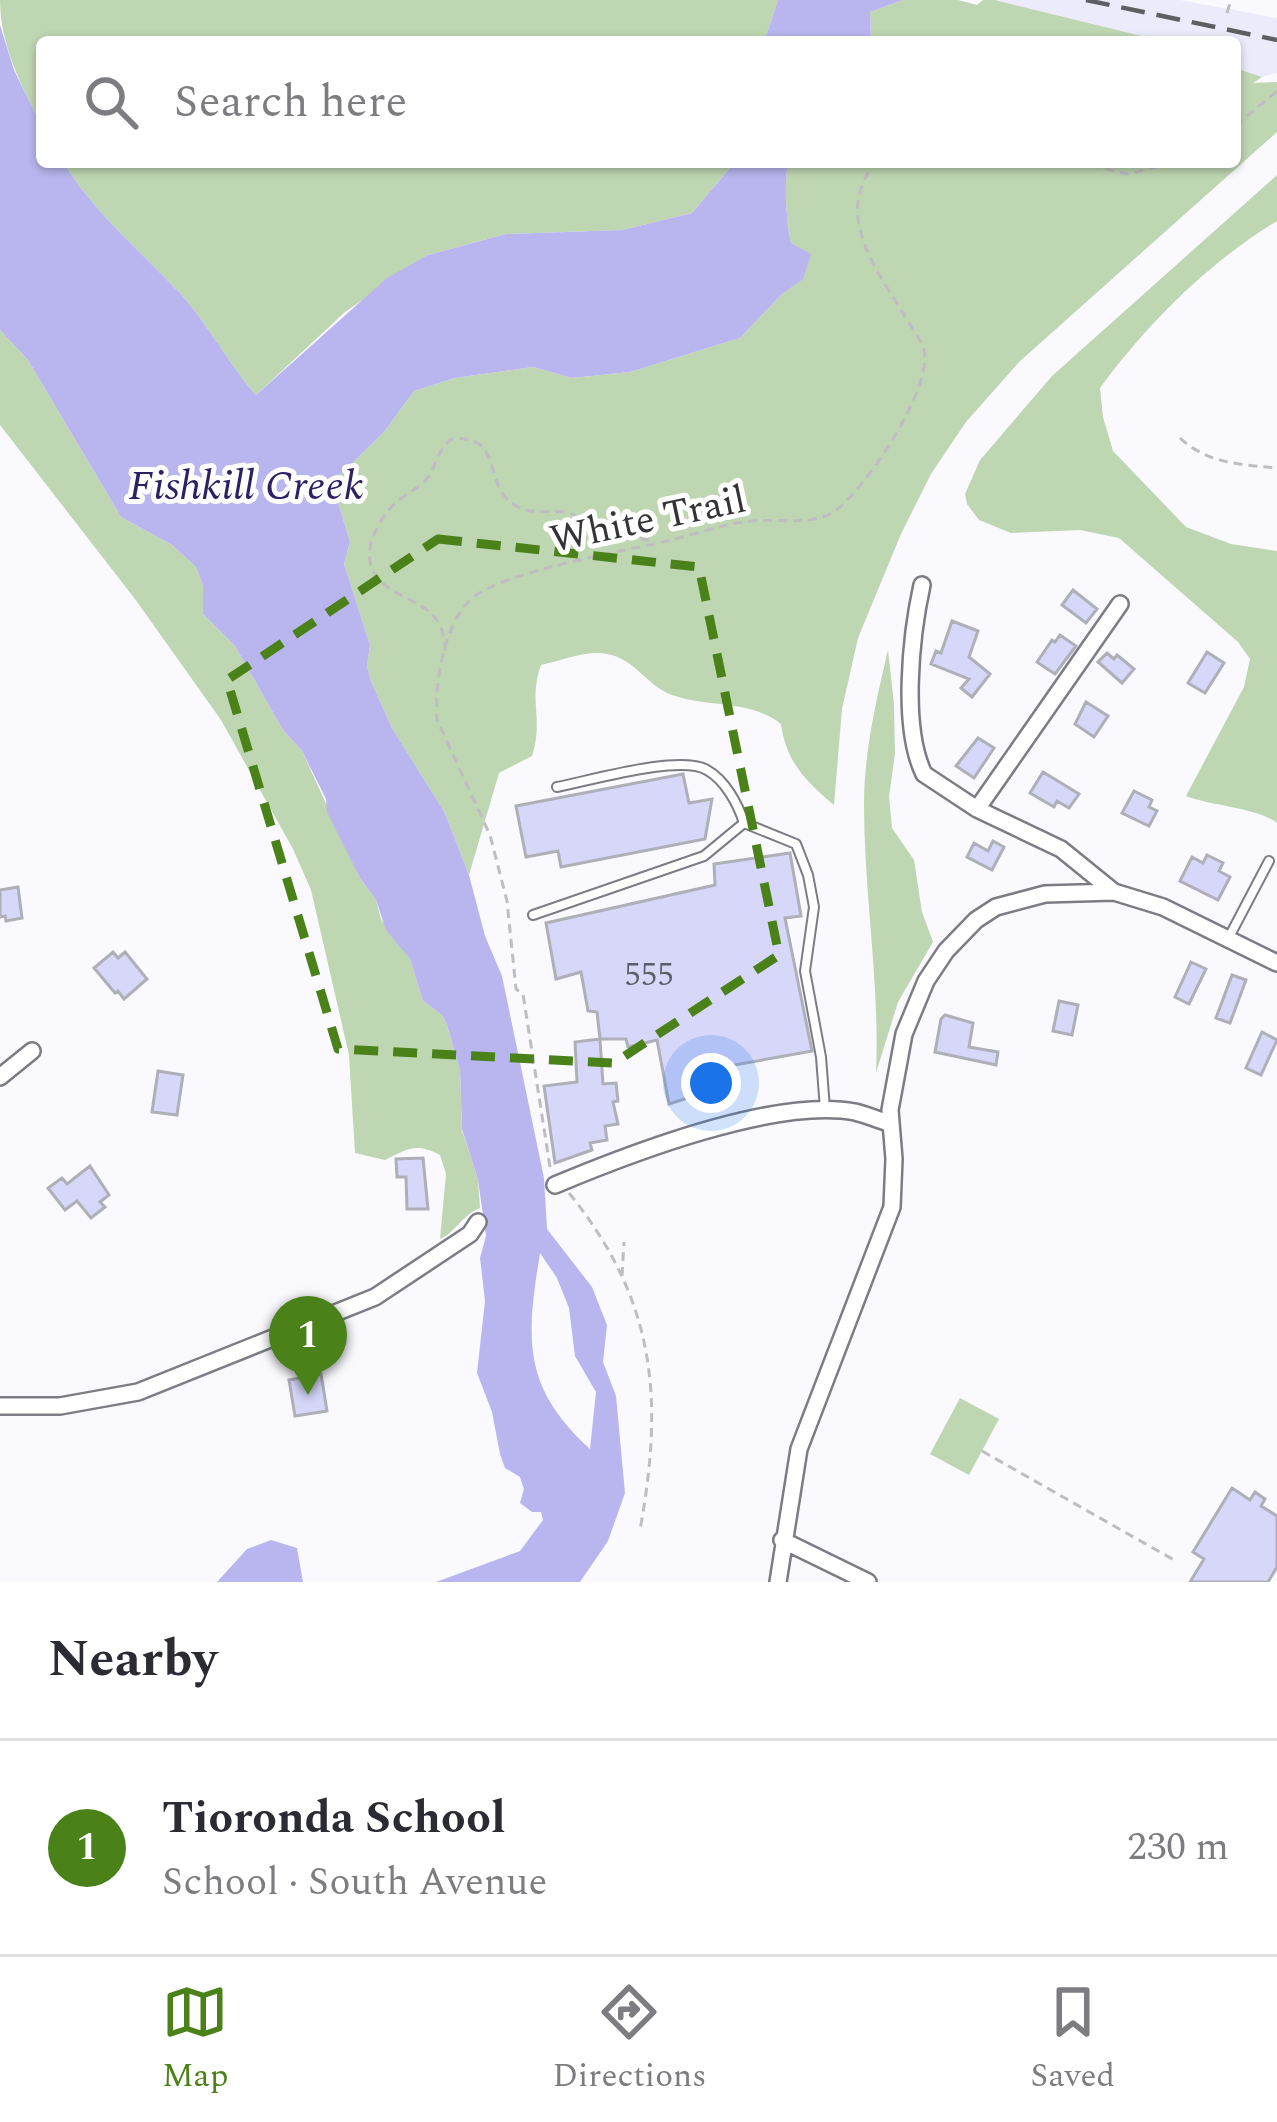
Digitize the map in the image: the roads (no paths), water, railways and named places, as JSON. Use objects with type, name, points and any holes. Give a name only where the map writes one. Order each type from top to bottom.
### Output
[{"type":"street","points":[[922,585],[912,666],[912,712],[920,766],[940,788],[1061,849],[1114,892]]},
{"type":"street","points":[[976,809],[1120,604]]},
{"type":"street","points":[[778,1582],[799,1449],[892,1207],[891,1124],[901,1053],[915,1005],[946,951],[996,907],[1045,894],[1114,892],[1163,907],[1277,963]]},
{"type":"street","points":[[0,1077],[32,1052]]},
{"type":"street","points":[[556,1181],[763,1117],[854,1112],[891,1124]]},
{"type":"street","points":[[0,1406],[100,1401],[138,1392],[242,1353],[375,1297],[470,1234],[478,1222]]},
{"type":"street","points":[[782,1540],[868,1582]]},
{"type":"lane","points":[[557,787],[684,763],[706,770],[729,792],[744,823],[796,844],[814,907],[805,971],[821,1057],[825,1111]]},
{"type":"lane","points":[[533,915],[704,856],[744,823]]},
{"type":"lane","points":[[1228,939],[1269,861]]},
{"type":"water","points":[[778,0],[903,0],[870,12],[871,36],[766,36]]},
{"type":"water","name":"Fishkill Creek","points":[[0,25],[14,70],[36,115],[36,168],[67,168],[102,213],[187,301],[256,395],[387,278],[428,255],[506,234],[622,230],[692,213],[730,168],[787,168],[791,243],[811,254],[803,279],[740,338],[630,372],[572,378],[533,367],[455,378],[414,391],[384,432],[340,475],[338,502],[350,542],[344,564],[370,645],[371,681],[392,728],[445,813],[469,875],[485,936],[502,976],[544,1178],[547,1229],[592,1287],[607,1325],[603,1362],[616,1396],[625,1493],[608,1541],[580,1582],[436,1582],[520,1551],[543,1520],[541,1512],[520,1503],[524,1489],[520,1477],[505,1468],[477,1373],[485,1301],[480,1258],[486,1236],[478,1180],[462,1129],[460,1070],[447,1025],[423,1001],[410,959],[386,930],[376,900],[327,812],[326,799],[302,751],[283,730],[235,646],[203,614],[203,586],[196,567],[172,545],[121,517],[28,360],[0,330]],"holes":[[[540,1253],[569,1308],[575,1356],[596,1392],[590,1449],[552,1404],[534,1360],[532,1311]]]},
{"type":"water","points":[[271,1540],[297,1548],[303,1582],[217,1582],[247,1549]]},
{"type":"railway","points":[[1086,0],[1277,40]]},
{"type":"place","name":"Tioronda School","points":[[308,1395]]}]
